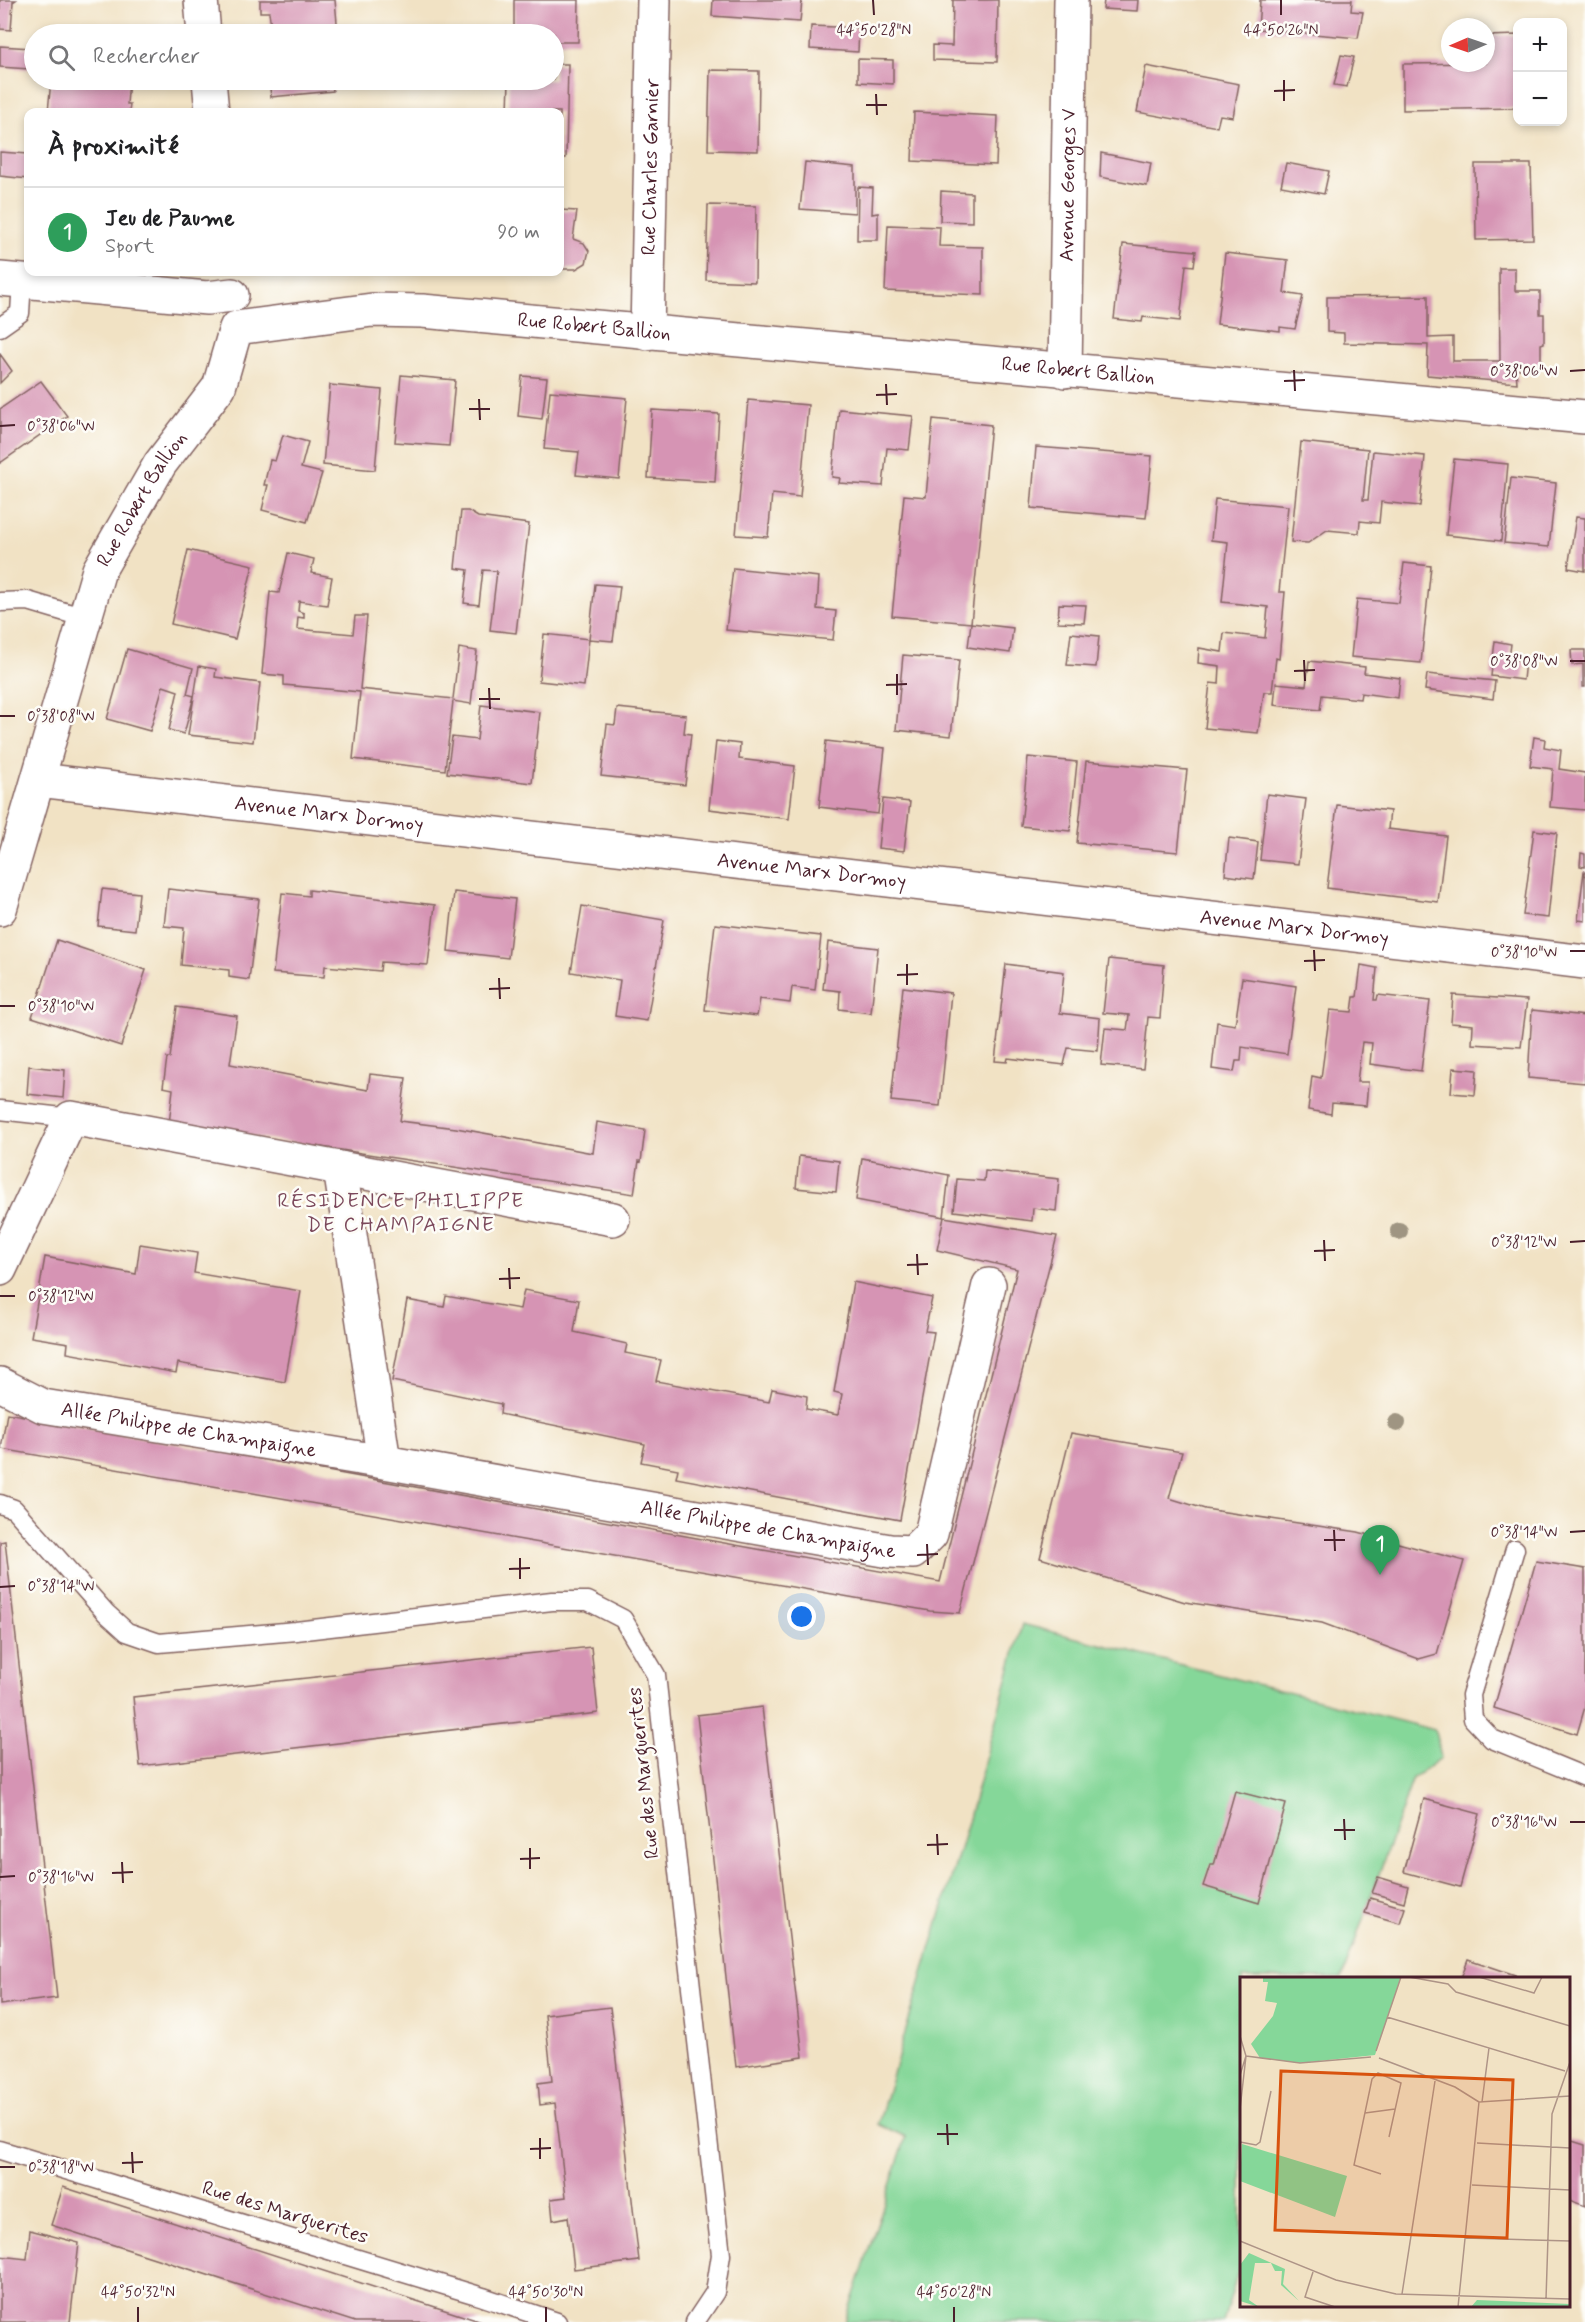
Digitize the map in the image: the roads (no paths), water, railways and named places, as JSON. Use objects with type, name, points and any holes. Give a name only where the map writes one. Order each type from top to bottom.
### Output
[{"type":"street","points":[[201,0],[203,24]]},
{"type":"street","name":"Rue Charles Garnier","points":[[647,333],[654,0]]},
{"type":"street","name":"Avenue Georges V","points":[[1065,371],[1071,0]]},
{"type":"street","points":[[210,90],[212,108]]},
{"type":"street","points":[[11,280],[207,298],[231,284],[236,328]]},
{"type":"street","name":"Rue Robert Ballion","points":[[3,892],[39,780],[99,570],[160,464],[219,387],[236,328],[372,310],[422,311],[1585,417]]},
{"type":"street","name":"Avenue Marx Dormoy","points":[[39,780],[1585,962]]},
{"type":"street","points":[[0,1269],[71,1118],[613,1219]]},
{"type":"street","points":[[340,1168],[384,1462]]},
{"type":"street","name":"Allée Philippe de Champaigne","points":[[0,1384],[43,1406],[384,1462],[890,1551],[913,1552],[931,1534],[989,1285]]},
{"type":"lane","points":[[0,327],[20,313],[11,280]]},
{"type":"lane","points":[[0,602],[28,601],[85,618]]},
{"type":"lane","points":[[0,1110],[71,1118]]},
{"type":"lane","name":"Rue des Marguerites","points":[[0,1504],[14,1509],[106,1613],[127,1632],[159,1643],[296,1631],[552,1601],[588,1600],[623,1619],[656,1675],[721,2255],[714,2292],[695,2322]]},
{"type":"lane","points":[[1515,1549],[1471,1695],[1473,1719],[1492,1739],[1571,1770],[1585,1778]]},
{"type":"lane","name":"Rue des Marguerites","points":[[0,2150],[483,2297],[557,2322]]},
{"type":"place","name":"Jeu de Paume","points":[[1380,1575]]},
{"type":"district","name":"RÉSIDENCE PHILIPPE DE CHAMPAIGNE","points":[[401,1213]]}]
